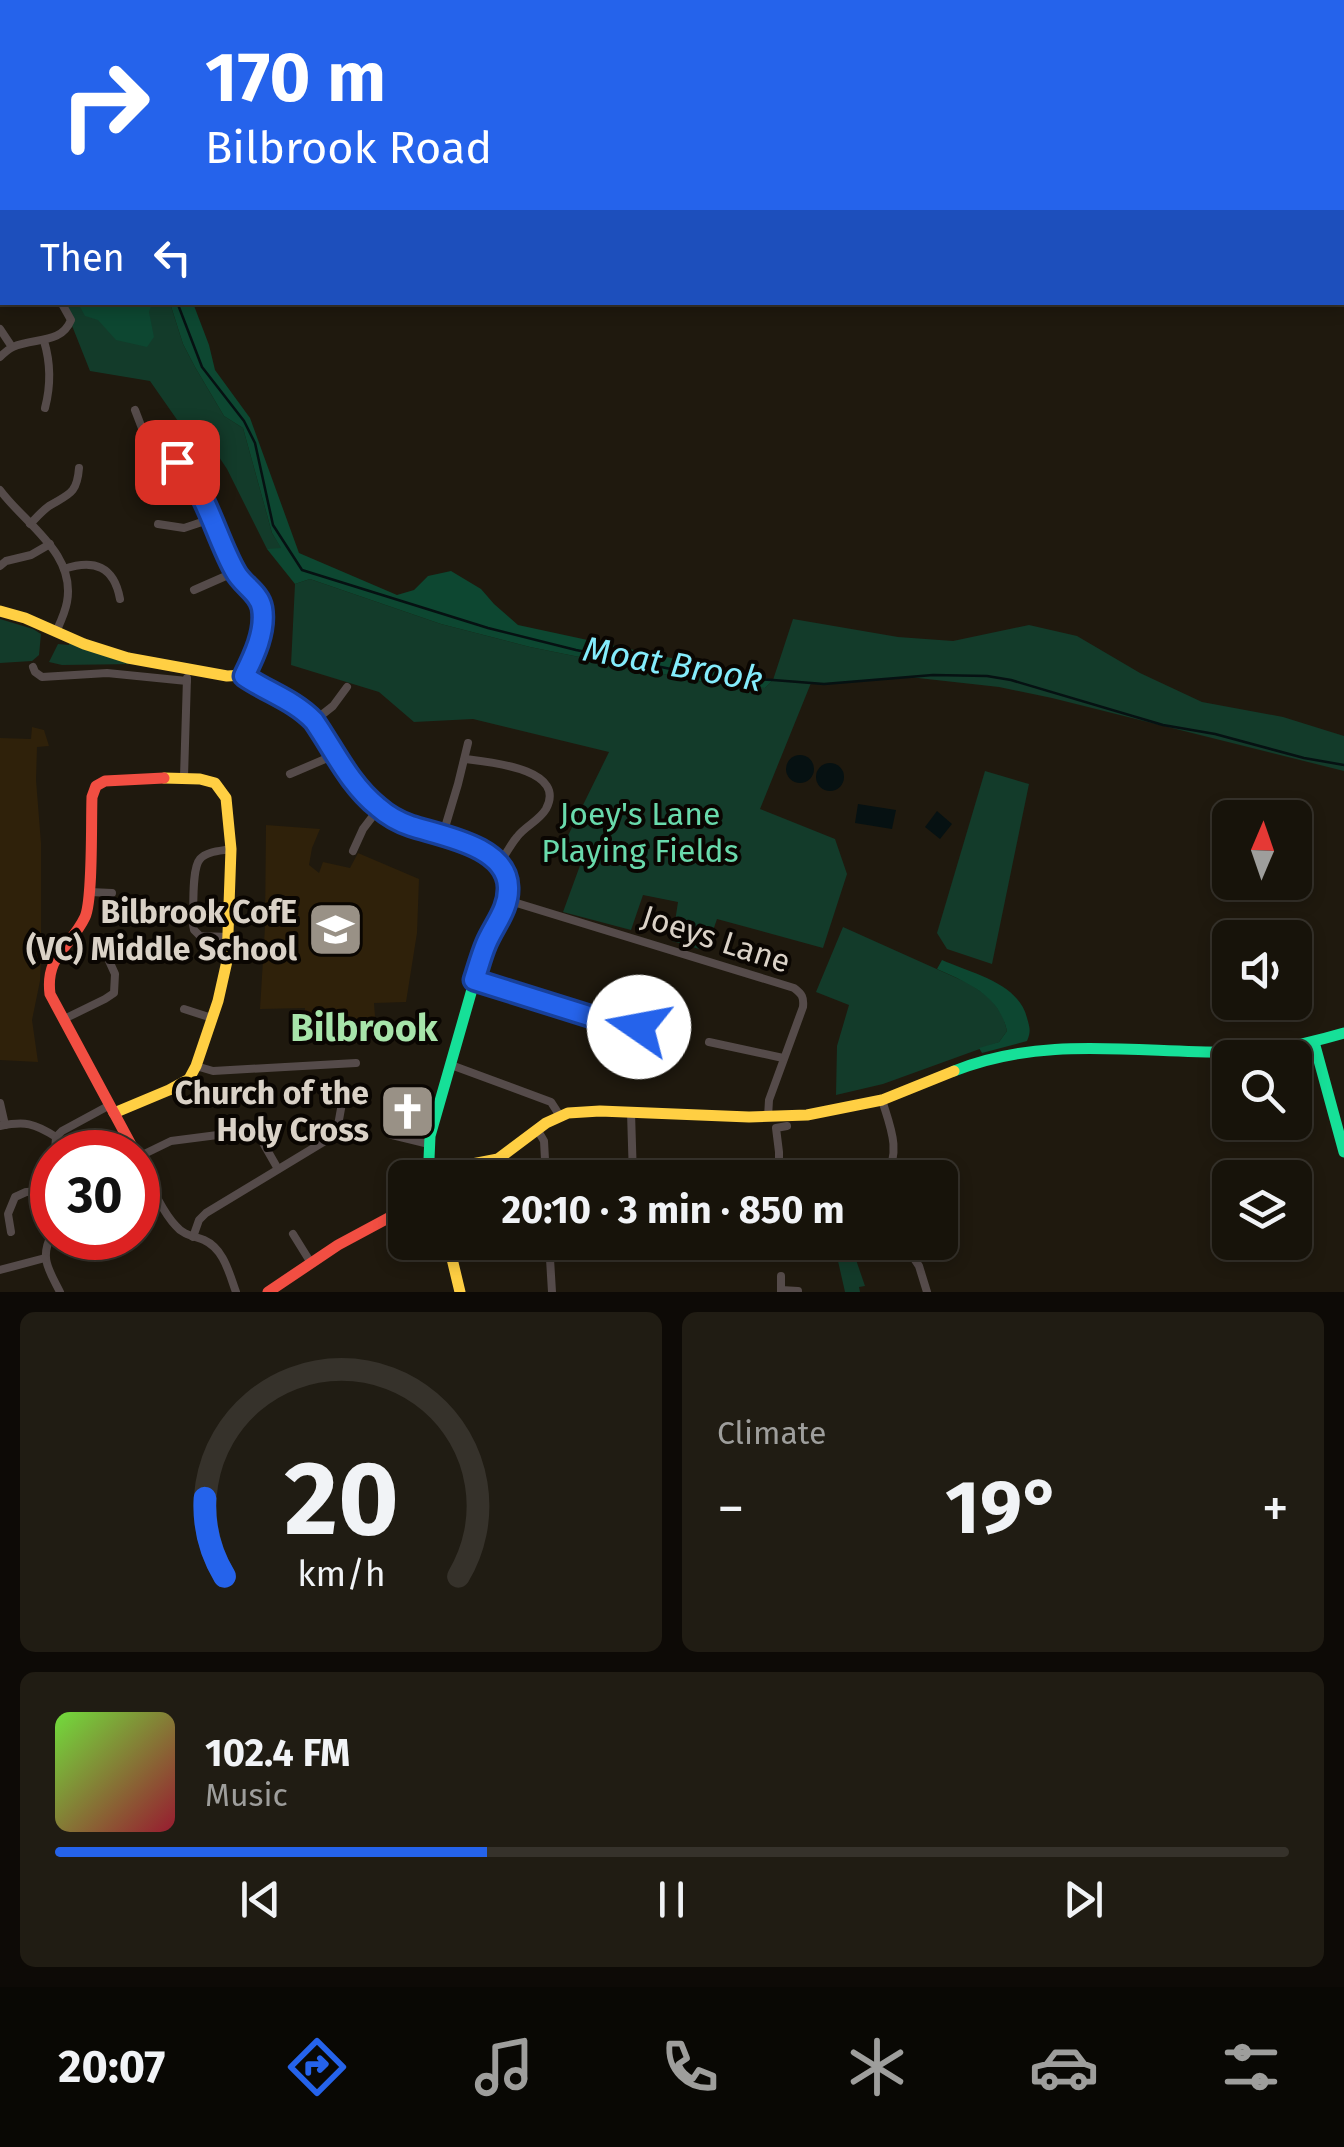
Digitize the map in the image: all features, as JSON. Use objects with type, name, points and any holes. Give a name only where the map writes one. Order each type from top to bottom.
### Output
[{"type":"street","points":[[0,357],[12,348],[56,337],[68,329],[71,320],[63,305]]},
{"type":"street","points":[[0,329],[12,348]]},
{"type":"street","points":[[44,341],[50,372],[45,408]]},
{"type":"street","points":[[135,410],[145,436],[144,455],[170,459],[192,478],[235,572],[257,597],[262,611],[257,647],[244,676]]},
{"type":"street","points":[[30,524],[72,493],[79,468]]},
{"type":"street","points":[[0,490],[3,502],[50,544],[64,569],[68,602],[56,632]]},
{"type":"street","points":[[158,524],[184,528],[211,519]]},
{"type":"street","points":[[0,566],[31,556],[50,544]]},
{"type":"street","points":[[64,569],[86,564],[104,569],[114,579],[120,599]]},
{"type":"street","points":[[194,590],[235,572]]},
{"type":"street","points":[[0,612],[18,615],[94,649],[187,675]]},
{"type":"street","points":[[32,666],[42,678],[107,673],[244,676],[289,700],[314,721],[354,783],[379,808],[410,825],[479,850],[499,863],[507,879],[507,900],[474,980],[429,1144],[428,1160]]},
{"type":"street","points":[[184,777],[187,675]]},
{"type":"street","points":[[314,721],[347,686]]},
{"type":"street","points":[[443,834],[468,744]]},
{"type":"street","points":[[290,774],[337,754]]},
{"type":"street","points":[[465,759],[514,768],[540,778],[548,788],[546,808],[518,835],[499,863]]},
{"type":"street","points":[[64,1130],[112,1109],[169,1090],[188,1079],[196,1066],[224,979],[229,936],[229,818],[223,792],[208,780],[184,777],[96,786],[85,919],[55,955],[48,971],[49,990],[64,1019],[112,1109],[123,1130]]},
{"type":"street","points":[[353,851],[379,808]]},
{"type":"street","points":[[229,936],[200,936],[193,925],[200,857],[231,849]]},
{"type":"street","points":[[90,892],[112,893]]},
{"type":"street","name":"Joeys Lane","points":[[507,900],[794,988],[803,996],[803,1007],[770,1100],[780,1160]]},
{"type":"street","points":[[64,1019],[114,993],[115,974],[106,954]]},
{"type":"street","points":[[474,980],[621,1026]]},
{"type":"street","points":[[184,1009],[212,1018]]},
{"type":"street","points":[[488,1160],[498,1158],[560,1116],[580,1112],[630,1112],[775,1125],[882,1100],[979,1061],[1024,1050],[1233,1053],[1314,1042],[1344,1033]]},
{"type":"street","points":[[710,1042],[783,1058]]},
{"type":"street","points":[[1314,1042],[1344,1152]]},
{"type":"street","points":[[196,1066],[212,1071],[356,1063]]},
{"type":"street","points":[[451,1065],[551,1102],[560,1116]]},
{"type":"street","points":[[882,1100],[894,1146],[892,1160]]},
{"type":"street","points":[[0,1103],[2,1126],[32,1124],[43,1130]]},
{"type":"street","points":[[193,1237],[206,1213],[334,1135],[342,1103]]},
{"type":"street","points":[[630,1112],[632,1160]]},
{"type":"street","points":[[537,1129],[544,1140],[545,1160]]},
{"type":"street","points":[[160,1147],[241,1132],[262,1141],[278,1169]]},
{"type":"street","points":[[392,1136],[429,1144]]},
{"type":"street","points":[[12,1232],[8,1214],[11,1202],[30,1192]]},
{"type":"street","points":[[160,1199],[177,1228],[216,1248],[236,1292]]},
{"type":"street","points":[[276,1289],[311,1263],[388,1218]]},
{"type":"street","points":[[293,1234],[311,1263]]},
{"type":"street","points":[[0,1270],[38,1260]]},
{"type":"street","points":[[46,1260],[60,1292]]},
{"type":"street","points":[[452,1260],[460,1292]]},
{"type":"street","points":[[550,1260],[552,1292]]},
{"type":"street","points":[[915,1260],[926,1292]]},
{"type":"street","points":[[781,1276],[781,1291],[798,1290]]},
{"type":"shaded area","points":[[32,727],[44,730],[49,746],[37,747],[41,957],[32,1020],[38,1062],[0,1060],[0,738],[31,739]]},
{"type":"shaded area","points":[[800,755],[810,759],[814,769],[810,779],[800,783],[790,779],[786,769],[790,759]]},
{"type":"shaded area","points":[[830,763],[840,767],[844,777],[840,787],[830,791],[820,787],[816,777],[820,767]]},
{"type":"shaded area","points":[[858,804],[896,810],[892,829],[855,823]]},
{"type":"shaded area","points":[[937,811],[952,824],[940,839],[925,827]]},
{"type":"shaded area","name":"Bilbrook CofE (VC) Middle School","points":[[266,825],[320,829],[309,865],[319,873],[323,862],[350,868],[358,853],[419,879],[417,933],[406,1002],[374,1003],[376,1030],[303,1032],[305,1008],[260,1009]]},
{"type":"green space","points":[[64,305],[171,305],[195,367],[224,416],[243,428],[272,533],[282,549],[267,549],[217,454],[180,424],[150,381],[90,371]]},
{"type":"green space","points":[[79,305],[151,305],[154,337],[147,347],[116,340],[98,320],[85,316]]},
{"type":"green space","points":[[171,305],[194,305],[215,370],[250,418],[299,553],[397,595],[414,590],[428,576],[451,571],[481,589],[518,625],[773,680],[765,688],[703,682],[530,647],[441,624],[310,579],[295,584],[267,549],[281,548],[272,533],[243,428],[224,416],[183,344]]},
{"type":"green space","name":"Joey's Lane Playing Fields","points":[[310,579],[441,624],[530,647],[703,682],[765,688],[773,680],[793,619],[898,637],[953,641],[1029,625],[1077,636],[1140,673],[1202,702],[1283,717],[1344,736],[1344,771],[999,687],[909,677],[811,683],[760,809],[835,839],[847,874],[823,948],[717,919],[706,951],[672,941],[678,902],[643,895],[631,930],[563,912],[582,860],[560,852],[609,752],[473,719],[414,722],[379,692],[291,665],[295,584]]},
{"type":"green space","points":[[0,619],[41,634],[39,655],[32,661],[0,663]]},
{"type":"green space","points":[[70,642],[136,664],[49,662],[58,644]]},
{"type":"green space","points":[[985,771],[1029,784],[992,964],[947,949],[937,933]]},
{"type":"green space","points":[[843,927],[970,984],[990,998],[1003,1016],[1007,1031],[999,1042],[883,1084],[836,1095],[837,1046],[849,1005],[816,992]]},
{"type":"green space","points":[[942,960],[992,981],[1014,996],[1028,1021],[1027,1041],[982,1053],[979,1048],[999,1042],[1007,1031],[1003,1019],[981,992],[937,969]]},
{"type":"green space","points":[[856,1260],[865,1286],[859,1287],[860,1292],[845,1292],[838,1261]]},
{"type":"waterway","name":"Moat Brook","points":[[178,305],[202,367],[244,421],[255,443],[273,525],[302,570],[488,628],[716,678],[824,684],[933,675],[987,676],[1163,725],[1344,765]]},
{"type":"traffic: fast","points":[[337,756],[379,808],[410,825],[479,850],[499,863],[506,874],[507,900],[483,951],[430,1136],[429,1160]]},
{"type":"traffic: fast","points":[[954,1071],[1025,1052],[1098,1048],[1257,1051],[1344,1033]]},
{"type":"traffic: fast","points":[[1314,1042],[1344,1152]]},
{"type":"traffic: slow","points":[[0,611],[128,658],[227,676],[245,675],[306,713],[337,756]]},
{"type":"traffic: slow","points":[[114,1113],[189,1079],[218,1001],[227,961],[231,849],[226,798],[215,783],[164,778]]},
{"type":"traffic: slow","points":[[493,1160],[546,1123],[568,1113],[807,1115],[882,1100],[954,1071]]},
{"type":"traffic: slow","points":[[452,1260],[460,1292]]},
{"type":"traffic: jam","points":[[123,1130],[50,994],[49,981],[55,960],[88,908],[92,797],[96,786],[105,781],[164,778]]},
{"type":"traffic: jam","points":[[268,1292],[338,1245],[388,1218]]},
{"type":"place","name":"Bilbrook CofE (VC) Middle School","points":[[336,930]]},
{"type":"place","name":"Church of the Holy Cross","points":[[408,1111]]},
{"type":"district","name":"Bilbrook","points":[[364,1028]]},
{"type":"route","points":[[177,462],[192,478],[235,572],[261,603],[257,647],[244,676],[306,713],[354,783],[379,808],[410,825],[466,844],[503,868],[507,900],[474,980],[621,1026],[634,1020],[639,1027]]}]
